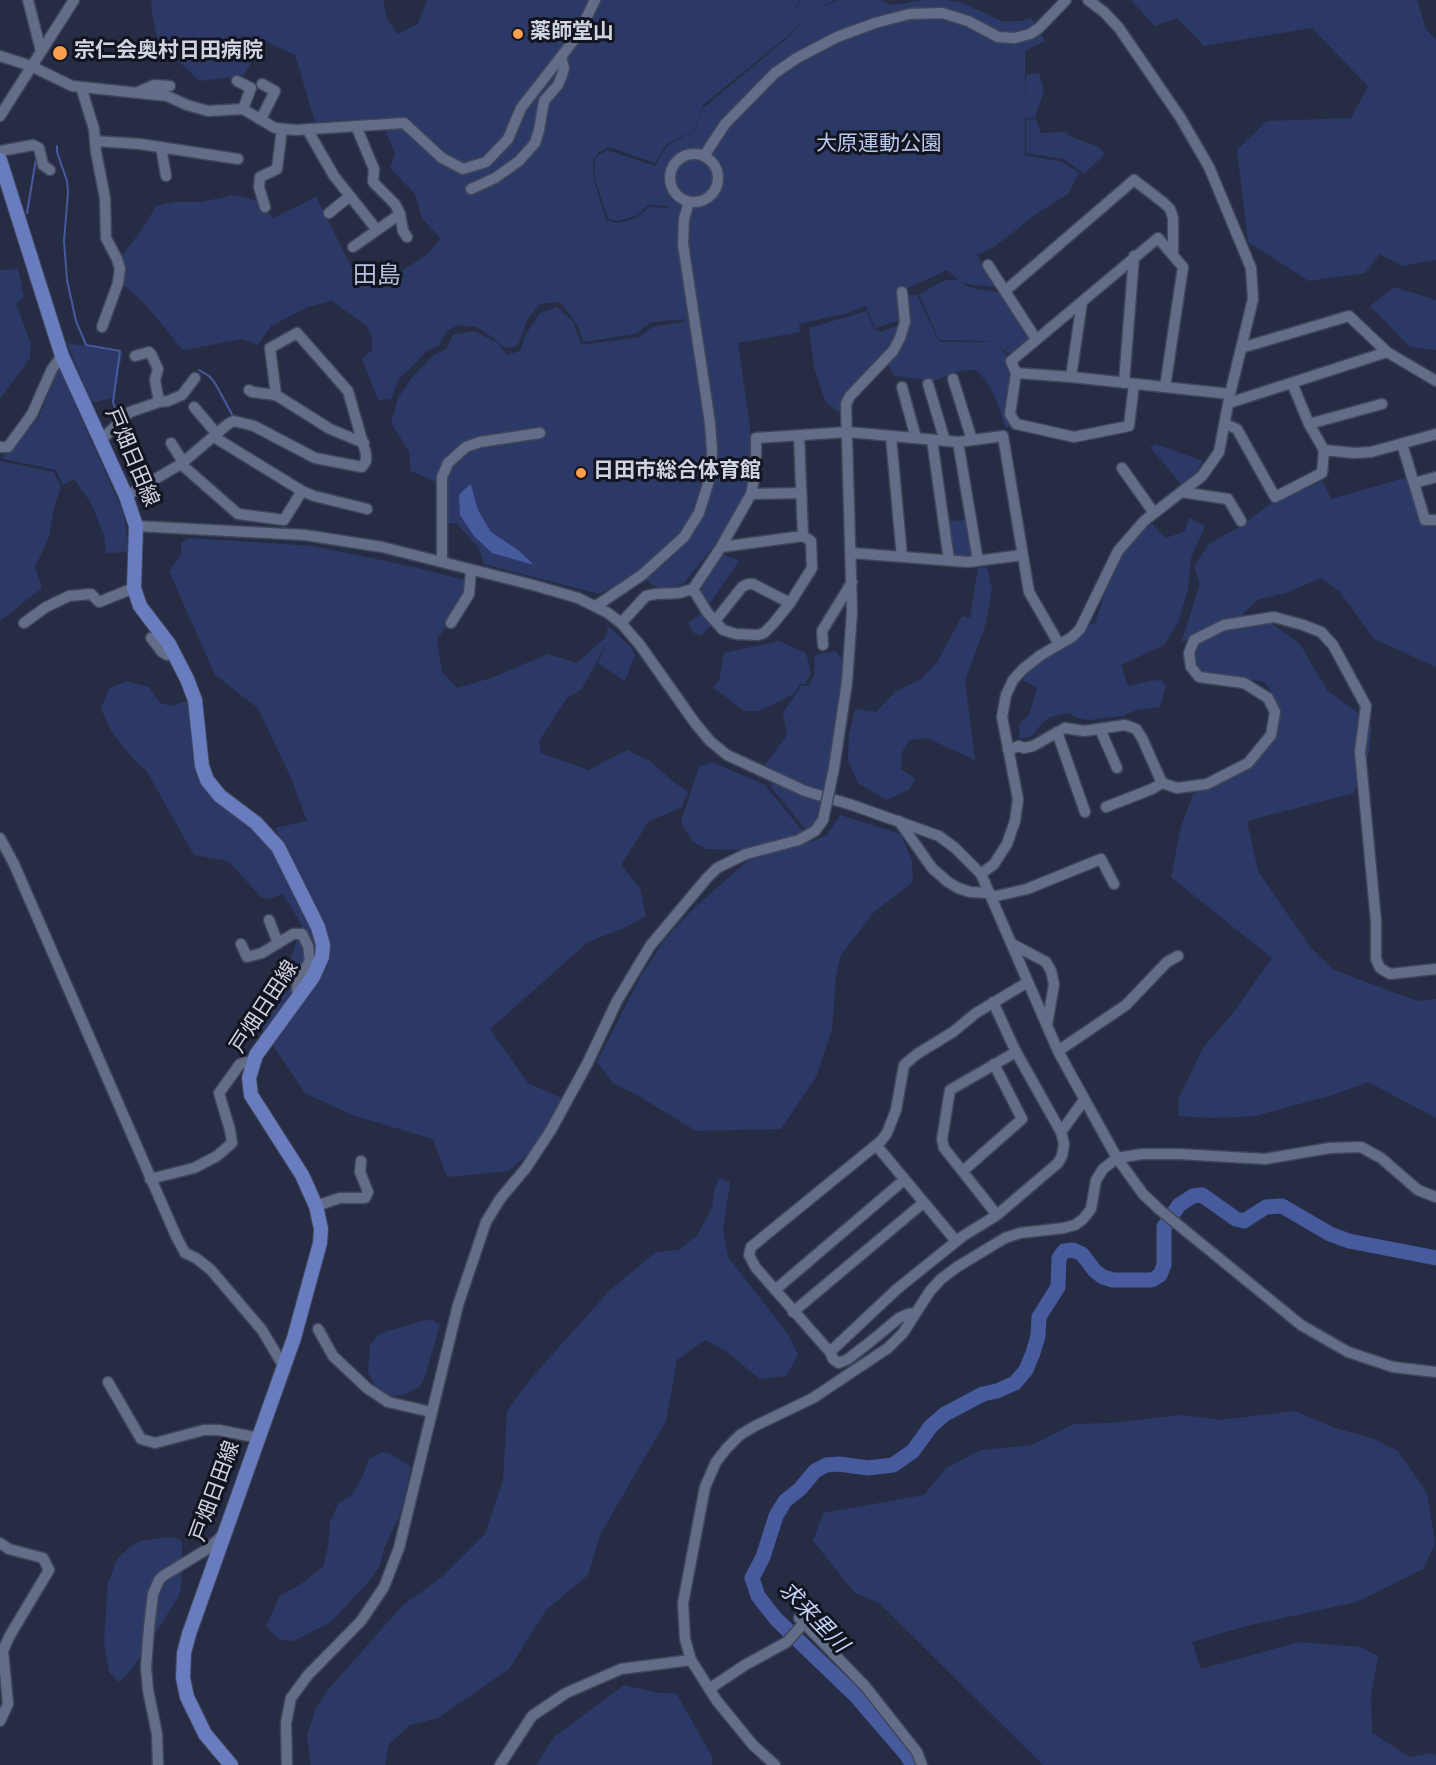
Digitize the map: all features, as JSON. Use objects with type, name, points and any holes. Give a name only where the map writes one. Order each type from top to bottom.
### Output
[{"type":"main road","name":"戸畑日田線","points":[[0,160],[62,356],[126,496],[136,526],[134,588],[140,606],[173,652],[195,700],[202,766],[207,780],[220,796],[256,823],[278,847],[318,927],[323,945],[322,957],[314,977],[254,1060],[249,1078],[251,1095],[302,1175],[316,1206],[321,1229],[320,1243],[294,1338],[184,1653],[183,1678],[194,1715],[205,1734],[231,1765]]},
{"type":"street","points":[[28,0],[41,51]]},
{"type":"street","points":[[32,13],[38,0]]},
{"type":"street","points":[[0,116],[74,0]]},
{"type":"street","points":[[0,56],[32,66],[72,86],[166,96],[208,111],[243,108],[275,128],[307,129],[404,123],[442,158],[463,169],[477,166],[494,156],[508,139],[521,108],[579,35],[595,0]]},
{"type":"street","points":[[704,156],[725,124],[775,73],[797,58],[837,37],[909,14],[942,13],[968,21],[998,37],[1015,38],[1030,34],[1039,28],[1066,0]]},
{"type":"street","points":[[981,874],[994,864],[1006,844],[1015,820],[1018,799],[1002,717],[1006,695],[1013,680],[1041,655],[1072,637],[1080,629],[1118,551],[1144,521],[1202,476],[1219,452],[1240,348],[1253,299],[1251,268],[1209,166],[1180,117],[1119,28],[1104,12],[1088,0]]},
{"type":"street","points":[[471,189],[486,184],[503,172],[519,160],[535,143],[544,101],[558,85],[562,75],[564,68],[561,57]]},
{"type":"street","points":[[237,81],[250,88],[243,108]]},
{"type":"street","points":[[259,119],[275,92],[262,84]]},
{"type":"street","points":[[137,92],[154,85],[170,86]]},
{"type":"street","points":[[81,87],[94,129],[105,198],[105,238],[120,269],[118,284],[102,327]]},
{"type":"street","points":[[356,126],[374,169],[373,182],[395,204],[407,237]]},
{"type":"street","points":[[265,207],[259,187],[260,177],[277,169],[282,129]]},
{"type":"street","points":[[307,129],[334,176],[376,230]]},
{"type":"street","points":[[95,141],[161,147],[238,159]]},
{"type":"street","points":[[0,151],[33,145],[39,148],[43,165],[50,170]]},
{"type":"street","points":[[161,147],[166,176]]},
{"type":"street","points":[[690,154],[704,156],[713,163],[717,170],[716,187],[705,199],[689,202],[675,193],[671,186],[672,169],[682,157],[690,154]]},
{"type":"street","points":[[1005,291],[1134,180],[1170,209],[1173,218],[1173,255]]},
{"type":"street","points":[[329,213],[350,196]]},
{"type":"street","points":[[596,606],[642,575],[684,537],[699,513],[711,474],[710,423],[683,244],[684,219],[689,202]]},
{"type":"street","points":[[353,247],[400,214]]},
{"type":"street","points":[[1134,256],[1129,426],[1074,437],[1016,424],[1012,420],[1010,406],[1016,374],[1011,361],[1134,256],[1158,238],[1183,267],[1165,387]]},
{"type":"street","points":[[987,265],[1036,339]]},
{"type":"street","points":[[287,1765],[286,1723],[291,1698],[308,1675],[360,1621],[384,1587],[399,1548],[458,1305],[486,1222],[500,1199],[526,1168],[551,1131],[618,1001],[650,946],[717,868],[746,854],[799,840],[815,831],[823,820],[834,768],[851,640],[852,553],[847,480],[846,404],[850,396],[893,351],[900,338],[905,322],[902,292]]},
{"type":"street","points":[[1071,377],[1082,302]]},
{"type":"street","points":[[1240,348],[1350,316],[1387,352],[1436,381]]},
{"type":"street","points":[[126,496],[182,463],[234,421],[254,426],[315,458],[362,467],[366,461],[364,443],[348,391],[297,333],[270,348],[276,395]]},
{"type":"street","points":[[135,356],[149,352],[151,354],[158,369],[155,380],[159,402]]},
{"type":"street","points":[[1016,374],[1165,387],[1230,398],[1292,383],[1387,352]]},
{"type":"street","points":[[0,447],[8,447],[32,414],[52,369],[62,356]]},
{"type":"street","points":[[100,441],[130,412],[182,395],[195,378]]},
{"type":"street","points":[[953,379],[972,440]]},
{"type":"street","points":[[1225,424],[1237,429],[1275,497],[1322,473],[1324,450],[1292,383]]},
{"type":"street","points":[[928,384],[945,441]]},
{"type":"street","points":[[902,387],[916,438]]},
{"type":"street","points":[[249,390],[276,395],[330,429],[364,443]]},
{"type":"street","points":[[1310,424],[1382,404]]},
{"type":"street","points":[[194,407],[216,435],[302,491],[367,509]]},
{"type":"street","points":[[621,622],[646,597],[693,589],[722,547],[751,494],[756,470],[756,438],[848,432],[958,442],[1004,436],[1029,592],[1059,644]]},
{"type":"street","points":[[442,561],[442,477],[448,464],[465,447],[480,442],[540,433]]},
{"type":"street","points":[[1324,450],[1371,452],[1436,434]]},
{"type":"street","points":[[798,435],[803,536]]},
{"type":"street","points":[[891,436],[902,557]]},
{"type":"street","points":[[932,440],[950,560]]},
{"type":"street","points":[[958,442],[978,561]]},
{"type":"street","points":[[171,443],[182,463],[238,514],[284,520],[302,491]]},
{"type":"street","points":[[1402,444],[1425,520],[1436,520]]},
{"type":"street","points":[[1122,468],[1154,513]]},
{"type":"street","points":[[1414,483],[1436,477]]},
{"type":"street","points":[[1181,492],[1227,499],[1241,521]]},
{"type":"street","points":[[751,494],[800,493]]},
{"type":"street","points":[[136,526],[305,535],[382,548],[442,561],[578,598],[621,622],[644,650],[694,723],[727,755],[805,791],[939,836],[955,848],[981,874],[1058,1051],[1084,1100],[1117,1158],[1143,1194],[1160,1210],[1301,1325],[1348,1352],[1393,1367],[1436,1372]]},
{"type":"street","points":[[693,589],[707,612],[723,630],[736,634],[758,635],[769,628],[790,603],[812,568],[811,541],[803,536],[722,547]]},
{"type":"street","points":[[852,553],[978,561],[1023,555]]},
{"type":"street","points":[[451,623],[469,594],[471,570]]},
{"type":"street","points":[[823,645],[822,631],[852,582]]},
{"type":"street","points":[[715,621],[742,587],[748,584],[753,584],[790,603]]},
{"type":"street","points":[[24,623],[69,596],[91,594],[99,602],[134,588]]},
{"type":"street","points":[[1008,750],[1019,746],[1024,748],[1033,746],[1065,729],[1084,731],[1125,725],[1136,729],[1142,738],[1162,783],[1177,788],[1207,783],[1248,763],[1271,735],[1275,712],[1268,698],[1244,682],[1199,677],[1191,668],[1189,653],[1194,640],[1224,625],[1274,617],[1321,632],[1333,645],[1366,706],[1360,752],[1375,912],[1376,959],[1380,968],[1390,974],[1436,969]]},
{"type":"street","points":[[151,638],[162,652],[167,655],[173,652]]},
{"type":"street","points":[[1100,729],[1117,768]]},
{"type":"street","points":[[1057,732],[1085,812]]},
{"type":"street","points":[[1106,807],[1162,783]]},
{"type":"street","points":[[899,821],[932,868],[948,882],[970,892],[991,895],[1027,890],[1101,858],[1114,884]]},
{"type":"street","points":[[0,838],[14,864],[150,1179],[185,1253],[196,1258],[211,1270],[261,1330],[284,1367]]},
{"type":"street","points":[[269,920],[278,943]]},
{"type":"street","points":[[241,944],[247,957],[262,953],[293,934],[302,934],[308,946],[310,961],[298,979],[298,997]]},
{"type":"street","points":[[1012,944],[1046,962],[1051,971],[1054,984],[1047,1025]]},
{"type":"street","points":[[1058,1051],[1126,1005],[1167,962],[1178,956]]},
{"type":"street","points":[[916,1313],[899,1318],[848,1359],[839,1363],[833,1359],[830,1352],[752,1262],[749,1255],[751,1247],[876,1145],[887,1133],[896,1110],[904,1065],[993,1002],[1028,982]]},
{"type":"street","points":[[830,1352],[897,1289],[956,1241],[997,1215],[1058,1163],[1062,1156],[1064,1144],[1061,1132],[1016,1052],[993,1002]]},
{"type":"street","points":[[997,1215],[944,1148],[942,1139],[950,1090],[1016,1052]]},
{"type":"street","points":[[150,1179],[194,1168],[217,1156],[232,1143],[219,1093],[240,1064],[254,1060]]},
{"type":"street","points":[[963,1171],[1022,1119],[994,1064]]},
{"type":"street","points":[[1061,1132],[1084,1100]]},
{"type":"street","points":[[876,1145],[956,1241]]},
{"type":"street","points":[[775,1765],[753,1745],[709,1689],[692,1660],[685,1638],[683,1603],[705,1487],[716,1462],[726,1449],[748,1430],[813,1398],[888,1348],[903,1333],[941,1279],[993,1245],[1020,1233],[1075,1225],[1091,1209],[1096,1180],[1103,1169],[1117,1158],[1142,1154],[1179,1154],[1265,1159],[1330,1148],[1361,1147],[1381,1158],[1418,1190],[1436,1197]]},
{"type":"street","points":[[316,1206],[340,1198],[365,1198],[368,1192],[360,1172],[361,1161]]},
{"type":"street","points":[[775,1290],[904,1180]]},
{"type":"street","points":[[793,1312],[923,1203]]},
{"type":"street","points":[[318,1329],[333,1356],[367,1388],[388,1402],[431,1412]]},
{"type":"street","points":[[108,1382],[141,1439],[155,1443],[204,1430],[219,1430],[259,1438]]},
{"type":"street","points":[[158,1765],[146,1667],[153,1594],[163,1576],[209,1548],[225,1533]]},
{"type":"street","points":[[0,1543],[9,1549],[42,1558],[49,1570],[3,1651],[8,1704],[0,1721]]},
{"type":"street","points":[[709,1689],[744,1665],[787,1642],[802,1621],[865,1686],[917,1752],[922,1765]]},
{"type":"street","points":[[500,1765],[532,1716],[566,1693],[621,1669],[692,1660]]},
{"type":"green space","name":"大原運動公園","points":[[152,0],[383,0],[387,19],[398,34],[418,24],[427,0],[799,0],[794,14],[800,0],[835,0],[813,10],[838,0],[879,0],[892,5],[924,0],[945,0],[963,3],[1002,21],[1021,21],[1031,18],[1045,41],[1025,51],[1025,103],[1026,75],[1039,73],[1044,91],[1035,117],[1025,119],[1025,155],[1062,162],[1079,173],[1068,194],[1039,212],[994,247],[977,255],[996,287],[960,282],[971,288],[1004,295],[1032,338],[1012,355],[995,345],[1008,355],[1011,376],[1006,404],[1010,425],[1006,429],[998,404],[987,382],[976,370],[964,370],[933,381],[895,376],[888,365],[909,328],[907,295],[917,295],[939,342],[990,342],[939,340],[919,294],[945,280],[958,280],[947,270],[899,292],[901,320],[875,328],[866,306],[848,313],[799,324],[800,332],[738,343],[751,435],[748,496],[713,547],[683,584],[667,591],[654,586],[638,573],[599,594],[484,564],[479,548],[456,523],[440,524],[438,483],[411,471],[409,451],[391,423],[398,398],[413,376],[434,355],[446,349],[453,335],[474,331],[496,342],[507,355],[520,351],[526,334],[540,313],[557,307],[573,321],[581,345],[640,337],[652,327],[684,322],[684,319],[651,322],[635,334],[583,342],[577,324],[560,302],[540,304],[527,320],[519,343],[513,348],[503,347],[476,327],[458,325],[446,332],[439,346],[426,351],[399,378],[391,399],[378,400],[362,359],[372,350],[372,338],[367,326],[332,301],[308,307],[271,326],[258,345],[243,339],[183,350],[145,304],[123,284],[122,256],[156,206],[175,202],[201,202],[234,195],[259,201],[273,218],[316,197],[351,266],[365,281],[391,278],[426,255],[441,239],[422,218],[415,194],[390,168],[395,153],[380,118],[315,122],[295,55],[265,41],[243,76],[199,81],[158,41],[151,8]],"holes":[[[804,20],[791,35],[702,109],[695,131],[668,145],[655,166],[607,150],[595,158],[595,179],[608,219],[618,221],[636,216],[648,205],[668,206],[668,208],[649,207],[636,218],[618,223],[606,220],[594,180],[593,160],[599,152],[609,147],[655,163],[667,144],[694,131],[703,105]]]},
{"type":"green space","points":[[1131,0],[1417,0],[1426,29],[1436,40],[1436,260],[1402,266],[1380,254],[1365,273],[1309,281],[1248,242],[1237,150],[1267,121],[1351,118],[1368,86],[1312,28],[1204,46],[1177,18],[1155,26]]},
{"type":"green space","points":[[1036,119],[1041,133],[1065,132],[1069,136],[1099,147],[1105,154],[1084,174],[1064,159],[1026,153],[1026,120]]},
{"type":"green space","points":[[18,269],[24,297],[16,304],[31,344],[30,358],[0,399],[0,270]]},
{"type":"green space","points":[[1394,287],[1436,300],[1436,350],[1410,347],[1370,306]]},
{"type":"green space","points":[[867,311],[874,329],[880,332],[897,326],[895,337],[845,398],[839,413],[825,401],[814,367],[809,328]]},
{"type":"green space","points":[[67,343],[123,353],[112,398],[91,403]]},
{"type":"green space","points":[[59,368],[124,514],[128,552],[106,553],[104,535],[91,503],[74,479],[63,485],[56,470],[1,458],[39,417]]},
{"type":"green space","points":[[1156,444],[1203,461],[1197,471],[1181,484],[1150,447]]},
{"type":"green space","points":[[0,461],[54,472],[61,487],[54,508],[49,537],[35,567],[42,588],[0,621]]},
{"type":"green space","points":[[1408,477],[1424,525],[1436,523],[1436,667],[1374,639],[1340,592],[1321,578],[1289,592],[1257,600],[1239,618],[1213,627],[1181,643],[1200,584],[1194,566],[1209,544],[1243,525],[1271,503],[1323,481],[1331,499]]},
{"type":"green space","points":[[1189,518],[1205,526],[1191,558],[1188,589],[1178,623],[1164,645],[1121,665],[1128,686],[1161,680],[1166,686],[1160,707],[1137,710],[1122,716],[1089,720],[1077,718],[1070,713],[1050,717],[1032,736],[1019,739],[1020,723],[1029,715],[1037,688],[1023,680],[1029,671],[1047,656],[1080,638],[1090,624],[1095,623],[1120,555],[1140,531],[1152,524],[1166,538],[1185,531]]},
{"type":"green space","points":[[967,519],[973,557],[952,557],[947,522]]},
{"type":"green space","points":[[190,538],[313,546],[468,581],[466,595],[456,614],[437,639],[442,672],[457,688],[491,678],[548,654],[577,663],[606,637],[608,626],[631,647],[635,655],[625,681],[598,663],[602,655],[604,642],[601,654],[581,690],[567,698],[539,741],[541,753],[588,770],[627,750],[650,761],[688,792],[681,808],[649,821],[621,865],[640,888],[646,916],[624,928],[588,942],[490,1029],[528,1083],[564,1099],[532,1151],[508,1171],[447,1177],[433,1139],[352,1115],[305,1093],[255,1019],[276,981],[289,965],[302,925],[283,894],[269,899],[261,897],[228,861],[194,855],[146,770],[134,760],[112,732],[101,709],[109,689],[126,681],[149,687],[160,703],[171,706],[190,700],[203,726],[209,766],[219,787],[299,876],[275,828],[307,821],[292,780],[258,708],[215,675],[169,571],[181,555],[181,543]]},
{"type":"green space","points":[[720,553],[739,561],[708,606],[696,587]]},
{"type":"green space","points":[[987,567],[992,589],[986,623],[965,681],[975,760],[927,738],[910,740],[902,752],[901,769],[915,778],[910,789],[887,800],[858,783],[848,760],[849,735],[855,709],[876,712],[895,692],[921,679],[938,661],[962,616],[970,618],[978,568]]},
{"type":"green space","points":[[704,612],[712,625],[701,635],[695,634],[688,623]]},
{"type":"green space","points":[[1271,623],[1300,644],[1327,690],[1361,715],[1372,727],[1368,756],[1354,793],[1247,821],[1258,871],[1310,947],[1334,970],[1417,1001],[1436,999],[1436,1118],[1368,1082],[1332,1095],[1255,1116],[1215,1118],[1179,1116],[1178,1100],[1203,1048],[1233,1013],[1272,958],[1171,877],[1181,827],[1193,794],[1245,771],[1278,732],[1276,699],[1265,682],[1204,672],[1196,665],[1193,654],[1196,643],[1225,629]]},
{"type":"green space","points":[[779,641],[806,653],[811,673],[805,684],[800,684],[794,694],[759,711],[744,711],[713,687],[719,680],[724,653]]},
{"type":"green space","points":[[835,651],[846,664],[825,793],[804,787],[765,765],[787,735],[783,713],[801,686],[808,686],[814,676],[815,655]]},
{"type":"green space","points":[[712,762],[765,785],[803,832],[746,850],[706,849],[692,841],[681,822],[699,767]]},
{"type":"green space","points":[[774,781],[801,795],[823,802],[819,819],[806,830],[770,786]]},
{"type":"green space","points":[[840,815],[901,834],[912,861],[913,882],[874,912],[841,955],[836,976],[832,1029],[816,1077],[781,1129],[696,1131],[613,1083],[597,1062],[640,977],[666,938],[695,907],[750,859],[805,844],[827,835]]},
{"type":"green space","points":[[720,1178],[730,1182],[723,1230],[728,1257],[788,1334],[798,1355],[786,1376],[760,1379],[726,1351],[705,1340],[677,1360],[666,1421],[601,1533],[588,1575],[546,1610],[509,1669],[438,1718],[410,1725],[389,1744],[385,1765],[311,1765],[307,1736],[316,1708],[327,1691],[402,1606],[442,1577],[485,1534],[503,1480],[507,1411],[528,1382],[609,1291],[656,1252],[678,1250],[697,1236],[712,1208],[715,1187]]},
{"type":"green space","points":[[432,1320],[440,1324],[425,1377],[419,1387],[403,1395],[380,1396],[368,1372],[370,1345],[379,1334]]},
{"type":"green space","points":[[1295,1411],[1335,1428],[1374,1439],[1398,1451],[1427,1493],[1435,1544],[1423,1569],[1357,1602],[1246,1626],[1192,1642],[1201,1669],[1299,1642],[1361,1647],[1378,1656],[1371,1696],[1372,1733],[1410,1757],[1432,1753],[1436,1756],[1436,1765],[1043,1765],[879,1603],[855,1593],[813,1541],[823,1513],[924,1495],[946,1468],[981,1450],[1032,1445],[1074,1424],[1111,1423],[1181,1415],[1220,1420]]},
{"type":"green space","points":[[382,1452],[389,1453],[411,1467],[401,1512],[384,1548],[380,1565],[370,1580],[331,1622],[294,1641],[278,1639],[266,1626],[280,1596],[323,1567],[328,1547],[330,1522],[338,1504],[352,1495],[369,1459]]},
{"type":"green space","points":[[171,1537],[182,1542],[181,1589],[133,1668],[119,1682],[109,1672],[104,1642],[108,1583],[117,1559],[132,1545],[141,1541]]},
{"type":"green space","points":[[624,1685],[659,1693],[676,1693],[713,1758],[712,1765],[536,1765],[554,1737]]},
{"type":"shaded area","points":[[471,485],[478,510],[491,532],[518,550],[534,565],[492,553],[474,536],[460,515],[459,495]]},
{"type":"waterway","points":[[57,146],[67,181],[64,241],[67,280],[76,321],[86,345],[120,351],[113,402],[118,417]]},
{"type":"waterway","points":[[27,213],[36,159]]},
{"type":"waterway","points":[[199,370],[215,383],[234,418]]},
{"type":"waterway","name":"求来里川","points":[[913,1765],[856,1696],[776,1619],[758,1596],[752,1578],[763,1557],[776,1516],[785,1501],[800,1489],[815,1471],[826,1465],[839,1464],[868,1468],[893,1465],[913,1451],[931,1426],[945,1414],[983,1394],[1015,1383],[1026,1370],[1033,1353],[1038,1336],[1039,1317],[1058,1287],[1059,1258],[1064,1251],[1073,1250],[1082,1254],[1095,1271],[1103,1277],[1113,1280],[1152,1280],[1160,1275],[1164,1265],[1164,1227],[1179,1205],[1193,1196],[1202,1195],[1236,1219],[1244,1221],[1266,1207],[1282,1206],[1330,1234],[1349,1241],[1436,1258]]},
{"type":"place","name":"薬師堂山","points":[[518,34]]},
{"type":"place","name":"宗仁会奥村日田病院","points":[[60,53]]},
{"type":"place","name":"日田市総合体育館","points":[[581,473]]},
{"type":"district","name":"田島","points":[[377,278]]}]
